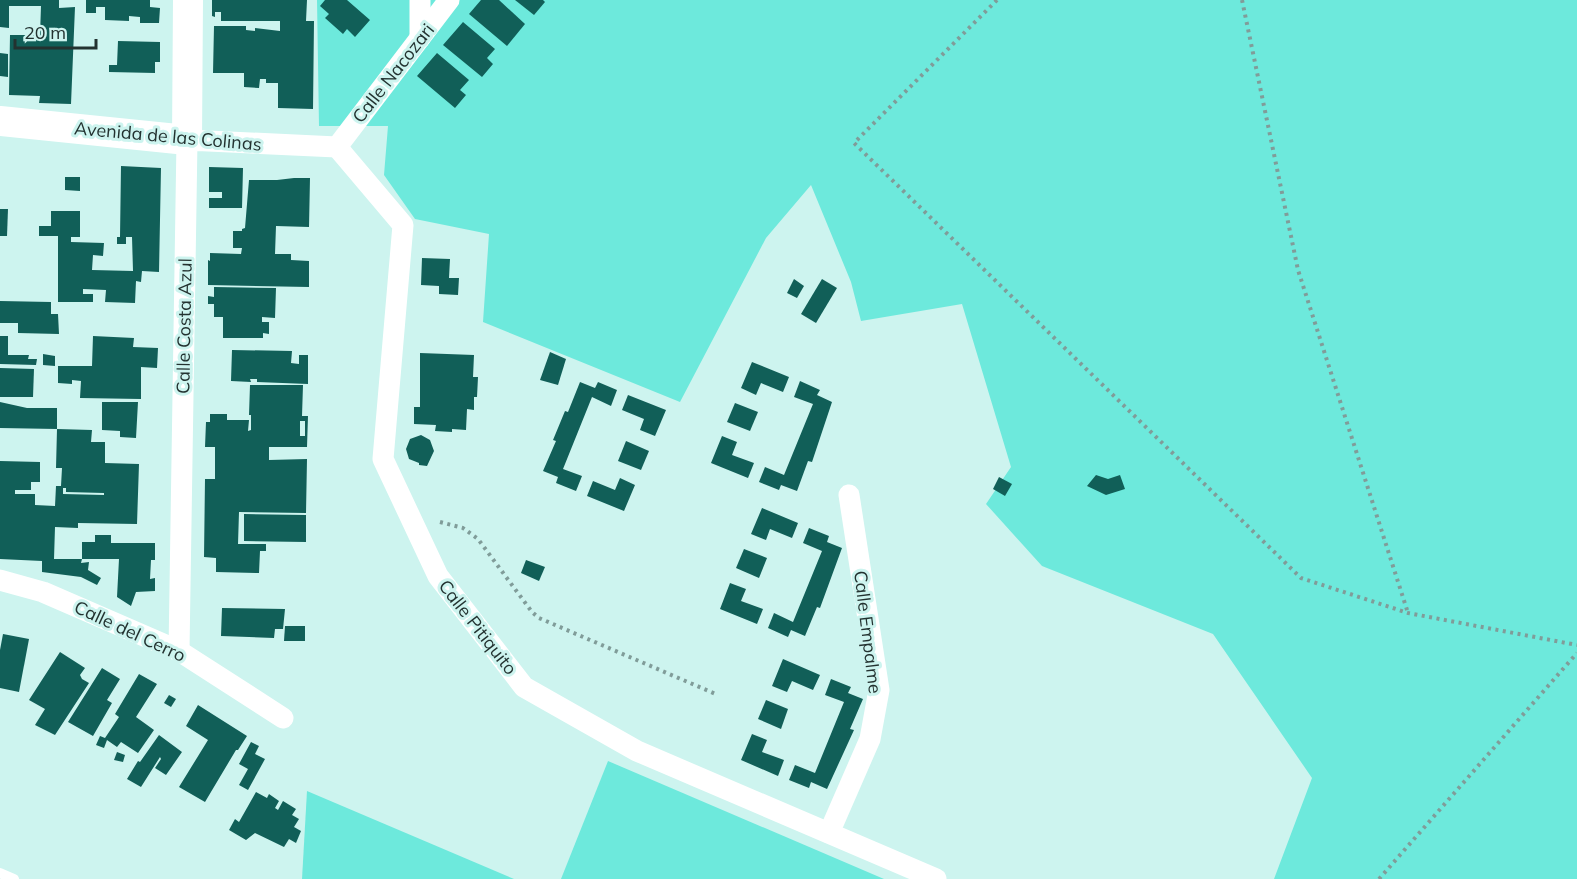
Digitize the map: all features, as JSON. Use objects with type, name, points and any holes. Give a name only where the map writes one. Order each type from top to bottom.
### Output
[{"type":"street","name":"Calle Costa Azul","points":[[179,651],[188,0]]},
{"type":"street","points":[[420,0],[420,38]]},
{"type":"street","name":"Calle Nacozari","points":[[337,147],[449,0]]},
{"type":"street","name":"Avenida de las Colinas","points":[[0,121],[187,140],[337,147]]},
{"type":"street","name":"Calle Pitiquito","points":[[337,147],[403,225],[383,459],[438,576],[524,687],[637,751],[936,879]]},
{"type":"street","name":"Calle Empalme","points":[[829,833],[870,740],[879,690],[849,495]]},
{"type":"street","name":"Calle del Cerro","points":[[0,580],[43,592],[179,651],[283,718]]},
{"type":"lane","points":[[0,873],[14,879]]},
{"type":"path","points":[[997,0],[854,143],[1301,578],[1408,613],[1577,645]]},
{"type":"path","points":[[1242,0],[1298,270],[1408,613]]},
{"type":"path","points":[[410,516],[464,528],[471,532],[478,538],[532,612],[546,622],[718,695]]},
{"type":"path","points":[[1379,879],[1577,653]]},
{"type":"shaded area","points":[[317,0],[1577,0],[1577,879],[1274,879],[1312,778],[1213,634],[1042,566],[986,504],[1011,467],[962,304],[861,321],[851,282],[811,185],[766,238],[680,402],[483,322],[489,234],[415,219],[384,175],[388,126],[319,126]]},
{"type":"shaded area","points":[[608,761],[884,879],[561,879]]},
{"type":"shaded area","points":[[307,791],[514,879],[302,879]]},
{"type":"building","points":[[0,0],[59,0],[59,8],[75,7],[71,104],[39,103],[40,96],[9,95],[10,35],[40,35],[41,6],[9,6],[9,28],[0,27]]},
{"type":"building","points":[[86,0],[150,0],[150,7],[160,8],[159,23],[140,23],[140,17],[129,16],[129,21],[105,20],[105,7],[96,7],[96,13],[86,13]]},
{"type":"building","points":[[212,0],[307,0],[306,21],[314,21],[313,109],[278,108],[278,83],[266,83],[266,79],[260,79],[259,88],[244,87],[244,73],[213,73],[214,26],[246,26],[246,30],[255,31],[255,28],[280,31],[280,21],[221,21],[221,12],[215,12],[215,17],[212,16]]},
{"type":"building","points":[[325,0],[347,0],[370,20],[355,37],[347,29],[343,34],[325,18],[329,14],[320,6]]},
{"type":"building","points":[[481,0],[499,0],[525,24],[507,46],[469,14]]},
{"type":"building","points":[[515,0],[543,0],[545,2],[534,15]]},
{"type":"building","points":[[463,22],[495,49],[487,58],[493,64],[482,77],[443,45]]},
{"type":"building","points":[[118,41],[160,42],[160,62],[155,62],[155,73],[109,72],[109,65],[117,65]]},
{"type":"building","points":[[0,53],[8,54],[8,77],[0,76]]},
{"type":"building","points":[[437,53],[469,80],[460,90],[466,95],[455,108],[417,76]]},
{"type":"building","points":[[121,166],[161,168],[159,272],[142,271],[141,282],[136,281],[135,303],[105,302],[106,290],[83,289],[83,294],[93,294],[93,302],[58,302],[58,236],[39,236],[39,226],[51,226],[51,211],[80,211],[80,237],[71,237],[71,242],[104,243],[103,256],[93,255],[92,270],[133,271],[132,237],[126,237],[126,244],[117,244],[117,237],[120,237]]},
{"type":"building","points":[[209,167],[243,168],[242,208],[209,208],[209,198],[222,198],[222,192],[209,192]]},
{"type":"building","points":[[65,177],[80,177],[80,191],[65,190]]},
{"type":"building","points":[[310,178],[309,227],[276,226],[275,254],[291,254],[291,260],[309,261],[309,287],[208,285],[210,253],[241,254],[242,248],[233,248],[233,231],[242,231],[245,228],[249,180]]},
{"type":"building","points":[[0,209],[8,209],[7,236],[0,236]]},
{"type":"building","points":[[422,258],[450,259],[449,278],[459,278],[458,295],[439,294],[439,286],[421,285]]},
{"type":"building","points":[[794,279],[804,286],[797,298],[787,293]]},
{"type":"building","points":[[822,279],[837,288],[816,323],[801,314]]},
{"type":"building","points":[[214,287],[276,288],[275,318],[262,317],[262,322],[269,322],[269,334],[263,333],[263,338],[223,338],[223,317],[214,317],[214,304],[208,304],[208,296],[214,297]]},
{"type":"building","points":[[0,301],[51,302],[51,314],[58,314],[59,334],[18,333],[18,323],[0,323]]},
{"type":"building","points":[[0,336],[8,336],[8,355],[29,355],[28,359],[37,359],[36,365],[0,364]]},
{"type":"building","points":[[93,336],[134,338],[133,347],[158,348],[157,368],[141,367],[141,399],[80,398],[81,381],[72,380],[72,384],[58,383],[58,366],[92,366]]},
{"type":"building","points":[[232,350],[292,351],[291,363],[299,364],[299,355],[308,355],[308,384],[257,382],[257,379],[250,379],[251,382],[231,381]]},
{"type":"building","points":[[550,352],[566,359],[558,385],[540,380]]},
{"type":"building","points":[[420,353],[474,355],[473,377],[478,377],[477,397],[474,397],[474,410],[467,409],[466,430],[435,431],[436,425],[414,424],[414,407],[420,407]]},
{"type":"building","points":[[43,354],[55,356],[55,366],[43,365]]},
{"type":"building","points":[[752,362],[789,377],[783,392],[761,383],[756,395],[741,388]]},
{"type":"building","points":[[0,368],[34,369],[33,397],[0,397]]},
{"type":"building","points":[[800,381],[820,390],[817,395],[832,402],[812,462],[808,461],[797,491],[781,485],[779,490],[759,482],[765,467],[784,475],[813,404],[794,397]]},
{"type":"building","points":[[580,382],[595,388],[598,382],[617,390],[611,406],[592,397],[563,469],[582,476],[576,491],[556,483],[558,477],[543,471],[556,441],[553,440],[565,411],[568,412]]},
{"type":"building","points":[[250,385],[303,385],[302,416],[308,416],[307,447],[269,447],[269,460],[307,459],[306,513],[239,512],[238,544],[266,544],[266,551],[260,551],[259,573],[216,572],[216,558],[204,557],[205,479],[215,479],[215,447],[205,447],[206,422],[210,422],[210,414],[227,414],[227,420],[249,420],[248,431],[251,430],[251,415],[249,415]],"holes":[[[300,421],[305,421],[305,436],[300,436]]]},
{"type":"building","points":[[628,395],[666,410],[655,436],[640,430],[644,419],[622,410]]},
{"type":"building","points":[[0,402],[27,408],[57,408],[57,429],[0,428]]},
{"type":"building","points":[[102,402],[138,402],[136,438],[120,437],[120,431],[102,430]]},
{"type":"building","points":[[735,403],[758,412],[750,431],[727,422]]},
{"type":"building","points":[[57,429],[92,430],[91,442],[105,442],[105,463],[139,464],[137,524],[78,523],[78,528],[55,527],[54,559],[82,559],[81,563],[89,562],[88,570],[101,578],[97,585],[81,577],[42,572],[42,561],[0,559],[0,461],[40,462],[40,482],[31,482],[31,490],[15,490],[15,494],[35,494],[35,505],[55,506],[56,486],[61,486],[62,468],[56,468]],"holes":[[[63,488],[66,488],[66,492],[104,493],[104,495],[63,494]]]},
{"type":"building","points":[[421,435],[430,440],[434,451],[427,466],[419,465],[409,459],[406,449],[410,439]]},
{"type":"building","points":[[722,436],[737,442],[732,455],[754,463],[748,478],[711,463]]},
{"type":"building","points":[[626,441],[649,451],[641,470],[618,461]]},
{"type":"building","points":[[1096,475],[1108,479],[1120,475],[1125,489],[1106,495],[1087,486]]},
{"type":"building","points":[[999,477],[1012,484],[1005,496],[993,489]]},
{"type":"building","points":[[620,478],[635,485],[624,511],[587,496],[593,481],[615,490]]},
{"type":"building","points":[[762,508],[798,523],[792,538],[770,529],[766,540],[751,534]]},
{"type":"building","points":[[244,514],[306,515],[306,542],[244,541]]},
{"type":"building","points":[[809,528],[829,536],[827,542],[842,548],[820,608],[817,607],[805,636],[791,630],[788,637],[768,628],[774,613],[793,622],[822,551],[803,543]]},
{"type":"building","points":[[95,535],[111,535],[111,543],[155,543],[155,560],[151,560],[150,579],[155,578],[155,591],[136,592],[131,606],[117,597],[119,559],[82,559],[82,542],[95,542]]},
{"type":"building","points":[[744,549],[767,558],[759,578],[736,568]]},
{"type":"building","points":[[526,560],[545,567],[539,581],[521,573]]},
{"type":"building","points":[[730,583],[746,589],[741,601],[763,609],[757,624],[720,609]]},
{"type":"building","points":[[222,608],[285,609],[283,629],[275,629],[274,638],[221,636]]},
{"type":"building","points":[[285,626],[305,626],[305,641],[284,641]]},
{"type":"building","points":[[3,634],[29,639],[19,692],[0,688],[0,650]]},
{"type":"building","points":[[60,652],[85,668],[80,675],[89,683],[55,735],[35,725],[45,709],[29,700]]},
{"type":"building","points":[[783,659],[820,675],[813,690],[792,681],[787,692],[772,686]]},
{"type":"building","points":[[102,668],[120,679],[107,700],[112,703],[93,736],[68,722]]},
{"type":"building","points":[[139,674],[157,684],[136,717],[154,730],[138,753],[121,742],[117,747],[107,740],[104,748],[96,745],[100,736],[105,738],[119,717],[115,714]]},
{"type":"building","points":[[831,679],[851,687],[848,693],[863,699],[850,729],[854,730],[827,789],[811,782],[809,788],[789,780],[795,765],[815,773],[844,702],[825,695]]},
{"type":"building","points":[[169,695],[176,699],[171,707],[164,703]]},
{"type":"building","points":[[766,700],[788,709],[781,729],[758,719]]},
{"type":"building","points":[[198,705],[247,736],[205,802],[179,787],[208,740],[186,726]]},
{"type":"building","points":[[752,734],[767,740],[762,752],[784,760],[778,776],[741,760]]},
{"type":"building","points":[[159,735],[182,752],[166,775],[155,768],[160,757],[141,787],[127,779]]},
{"type":"building","points":[[251,742],[259,746],[255,754],[265,759],[248,790],[239,785],[248,769],[239,764]]},
{"type":"building","points":[[117,752],[125,755],[123,762],[114,760]]},
{"type":"building","points":[[256,792],[267,798],[269,794],[279,801],[275,808],[278,810],[283,801],[296,809],[292,815],[299,819],[294,827],[301,831],[296,843],[289,839],[284,847],[255,833],[246,840],[229,830],[235,819],[239,822]]}]
